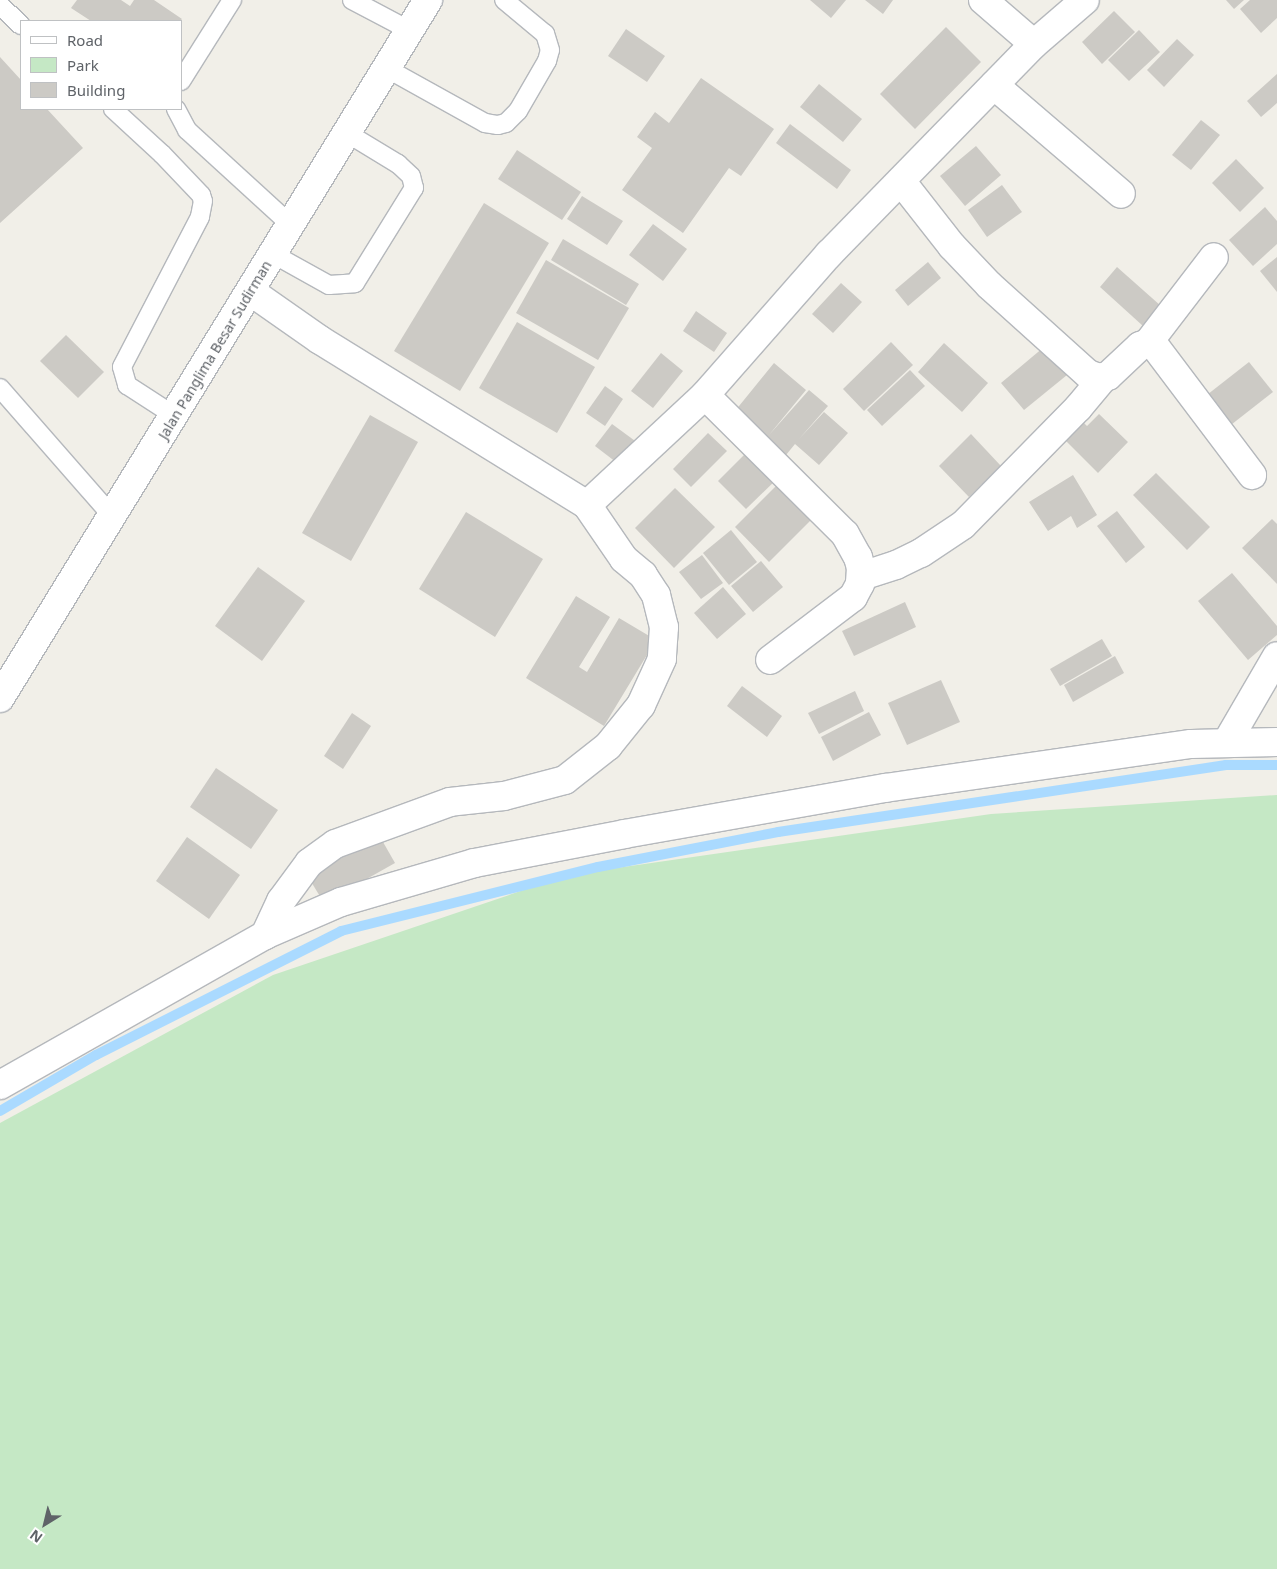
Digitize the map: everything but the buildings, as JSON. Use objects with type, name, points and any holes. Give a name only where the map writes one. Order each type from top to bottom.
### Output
[{"type":"street","name":"Jalan Panglima Besar Sudirman","points":[[0,698],[175,416],[290,224],[428,0]]},
{"type":"street","points":[[983,0],[1034,44]]},
{"type":"street","points":[[587,506],[705,395],[830,254],[1034,44],[1085,0]]},
{"type":"street","points":[[994,85],[1121,194]]},
{"type":"street","points":[[901,181],[952,246],[989,285],[1088,374],[1104,377]]},
{"type":"street","points":[[862,576],[896,565],[912,557],[944,539],[963,525],[1078,408],[1104,377],[1112,373],[1140,346],[1148,343],[1214,257]]},
{"type":"street","points":[[250,291],[320,340],[587,506],[624,559],[643,575],[656,595],[664,627],[662,659],[641,705],[608,746],[565,780],[504,796],[450,802],[335,844],[309,863],[281,901],[264,935]]},
{"type":"street","points":[[1148,343],[1154,345],[1252,474]]},
{"type":"street","points":[[705,395],[845,534],[858,557],[862,576],[859,590],[853,597],[770,660]]},
{"type":"street","points":[[1227,742],[1277,656]]},
{"type":"street","points":[[0,1085],[264,935],[340,902],[474,864],[586,841],[885,788],[1191,744],[1277,742]]},
{"type":"lane","points":[[182,79],[232,0]]},
{"type":"lane","points":[[352,0],[409,30]]},
{"type":"lane","points":[[386,68],[485,123],[498,125],[506,123],[518,111],[547,61],[550,50],[545,34],[504,0]]},
{"type":"lane","points":[[0,5],[20,24]]},
{"type":"lane","points":[[114,110],[162,154],[201,196],[203,201],[200,217],[122,367],[127,385],[175,416]]},
{"type":"lane","points":[[177,110],[187,130],[290,224]]},
{"type":"lane","points":[[273,254],[329,285],[355,283],[400,212],[414,188],[412,176],[398,164],[347,133]]},
{"type":"lane","points":[[0,388],[112,516]]},
{"type":"green space","points":[[1277,795],[1277,1569],[0,1569],[0,1123],[273,975],[568,875],[991,814]]},
{"type":"waterway","points":[[0,1111],[96,1055],[341,931],[598,867],[778,832],[1226,765],[1277,765]]}]
